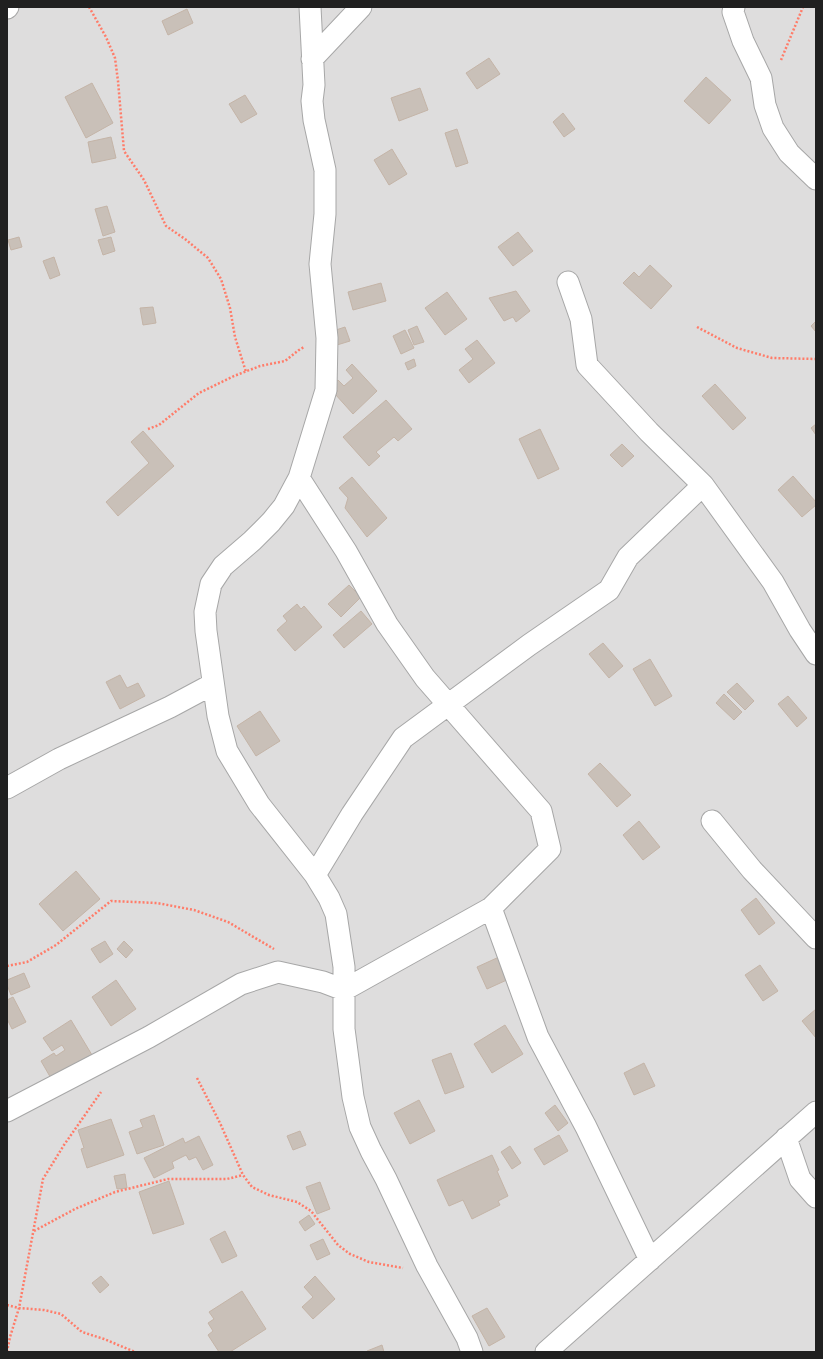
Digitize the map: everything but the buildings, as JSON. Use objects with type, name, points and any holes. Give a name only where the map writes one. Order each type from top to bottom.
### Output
[{"type":"street","points":[[310,7],[314,85],[312,101],[314,120],[325,170],[325,214],[320,264],[327,338],[326,390],[299,478],[284,506],[271,522],[252,541],[223,566],[211,584],[205,612],[206,631],[218,716],[227,751],[259,804],[315,875],[330,898],[336,914],[344,967],[344,1029],[353,1097],[360,1127],[432,1276],[467,1338],[472,1352]]},
{"type":"street","points":[[312,59],[360,7]]},
{"type":"street","points":[[734,7],[733,12],[743,41],[761,78],[765,105],[773,128],[789,153],[816,179]]},
{"type":"street","points":[[568,282],[581,318],[586,365],[649,432],[703,485],[773,582],[800,630],[816,654]]},
{"type":"street","points":[[299,478],[346,551],[387,624],[425,678],[541,811],[550,849],[491,908],[344,990]]},
{"type":"street","points":[[315,875],[352,814],[402,738],[529,645],[609,590],[628,557],[703,485]]},
{"type":"street","points":[[7,788],[59,759],[170,707],[214,684]]},
{"type":"street","points":[[712,821],[752,870],[816,938]]},
{"type":"street","points":[[491,908],[538,1037],[586,1127],[650,1260]]},
{"type":"street","points":[[7,1111],[149,1037],[241,984],[278,972],[323,982],[344,990]]},
{"type":"street","points":[[546,1352],[816,1112]]},
{"type":"street","points":[[786,1138],[800,1179],[816,1196]]},
{"type":"path","points":[[89,7],[106,38],[114,58],[118,81],[124,150],[144,180],[166,226],[186,239],[208,258],[221,279],[230,308],[235,337],[246,372]]},
{"type":"path","points":[[781,60],[803,7]]},
{"type":"path","points":[[697,327],[737,348],[772,358],[816,359]]},
{"type":"path","points":[[148,429],[159,425],[199,393],[260,366],[285,361],[299,350],[327,338]]},
{"type":"path","points":[[7,966],[27,962],[56,945],[111,901],[157,903],[194,910],[228,922],[278,951]]},
{"type":"path","points":[[197,1078],[220,1123],[243,1175],[252,1187],[269,1195],[297,1202],[311,1211],[338,1245],[350,1254],[369,1262],[432,1276]]},
{"type":"path","points":[[7,1352],[10,1336],[19,1308],[43,1179],[64,1145],[101,1092]]},
{"type":"path","points":[[34,1231],[75,1209],[115,1192],[168,1179],[227,1179],[243,1175]]},
{"type":"path","points":[[7,1305],[61,1314],[82,1332],[104,1339],[135,1352]]},
{"type":"shaded area","points":[[7,7],[816,7],[816,1352],[7,1352]]}]
